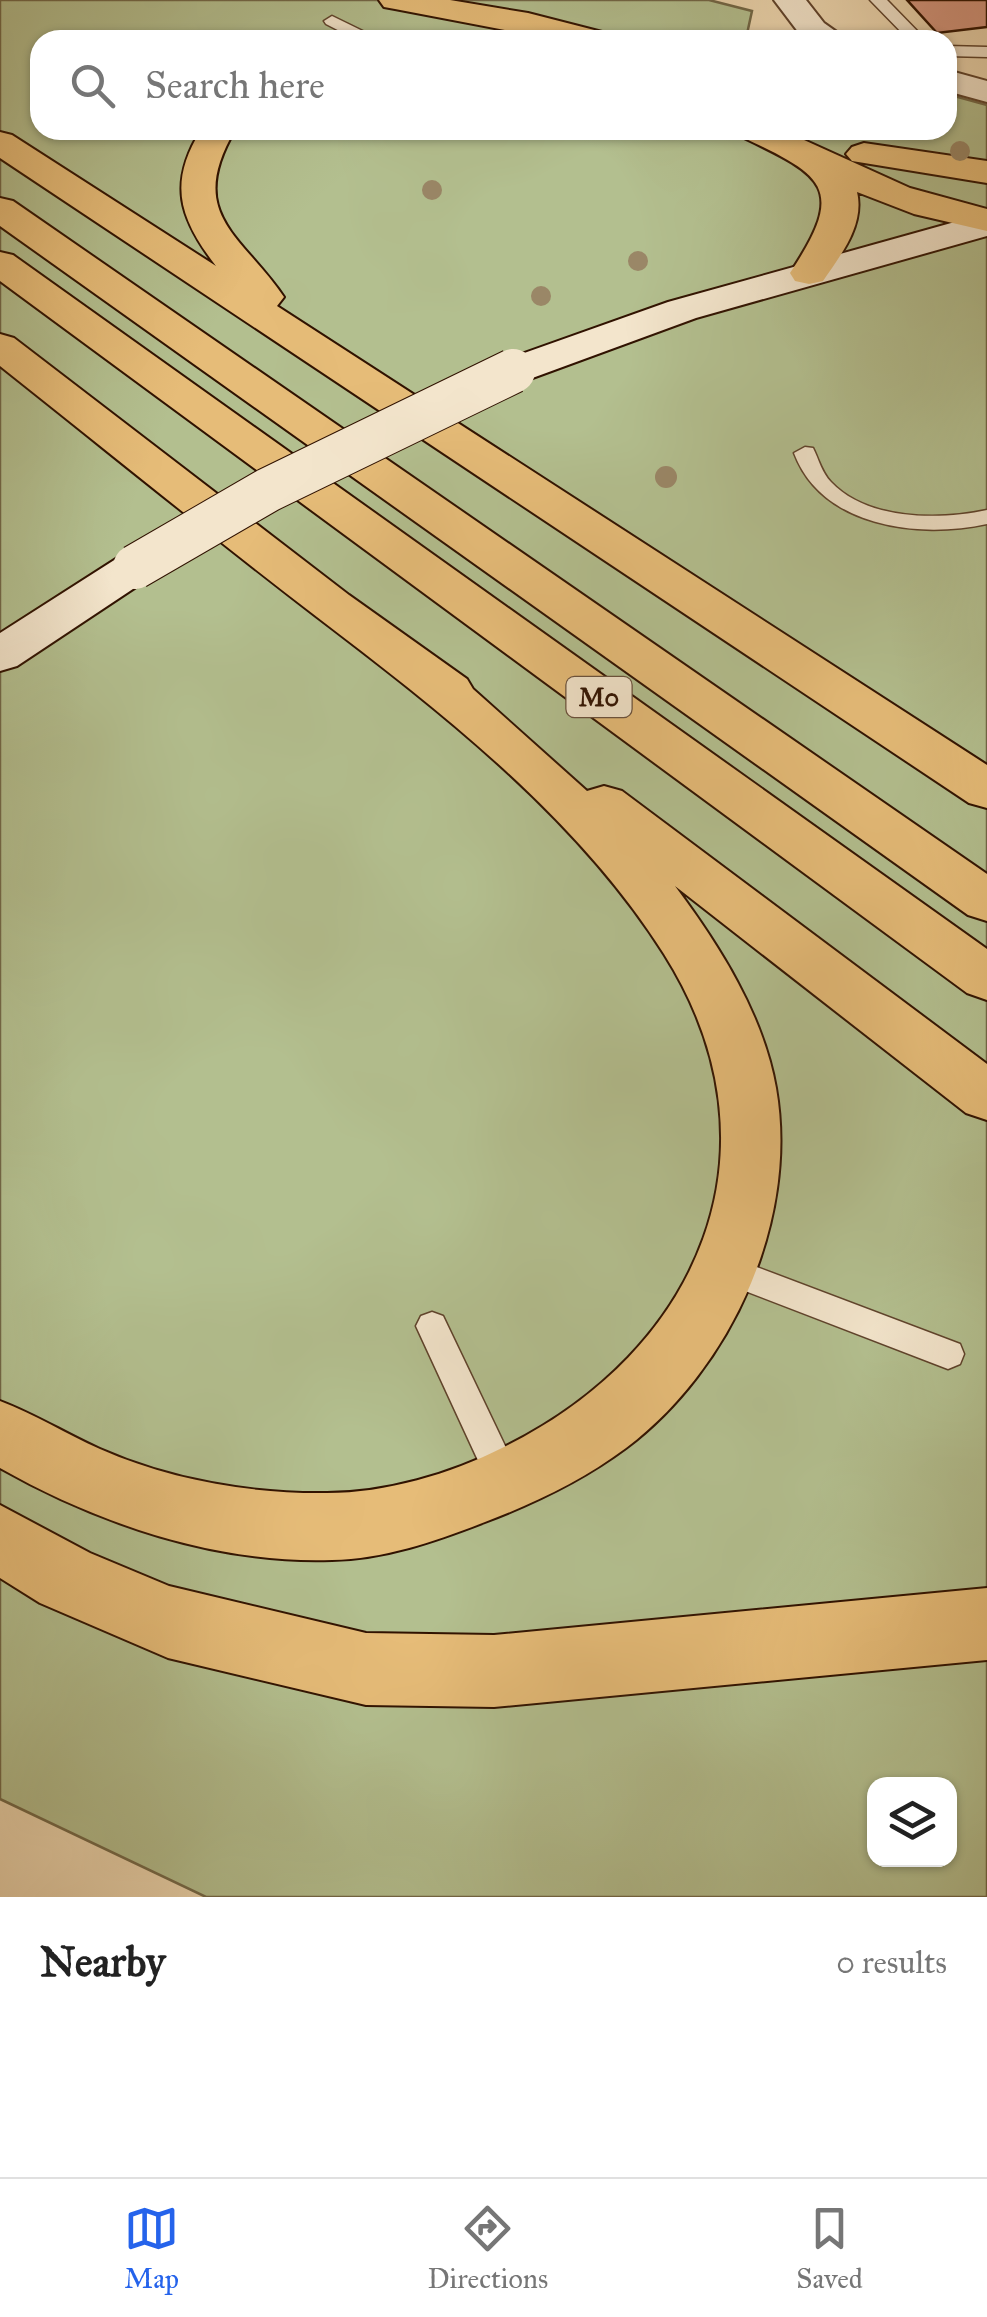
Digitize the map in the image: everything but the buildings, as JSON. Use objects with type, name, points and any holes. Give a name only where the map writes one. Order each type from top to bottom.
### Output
[{"type":"highway","points":[[395,0],[556,30]]},
{"type":"highway","points":[[212,140],[200,161],[202,214],[221,246],[256,288],[342,366]]},
{"type":"highway","points":[[0,142],[987,790]]},
{"type":"highway","points":[[814,143],[987,172]]},
{"type":"highway","points":[[814,143],[955,216],[987,220]]},
{"type":"highway","points":[[809,273],[829,241],[841,209],[838,187],[814,143]]},
{"type":"highway","points":[[864,154],[959,197],[987,220]]},
{"type":"highway","name":"M0","points":[[0,210],[987,901]]},
{"type":"highway","name":"M0","points":[[0,262],[987,978]]},
{"type":"highway","points":[[0,346],[106,431],[421,670],[692,868],[987,1096]]},
{"type":"highway","points":[[0,1432],[60,1468],[146,1499],[232,1520],[331,1527],[422,1512],[506,1484],[598,1434],[657,1380],[703,1318],[725,1269],[742,1213],[753,1147],[740,1055],[698,962],[650,889],[575,808],[421,670]]},
{"type":"highway","points":[[0,1539],[65,1578],[168,1622],[366,1669],[494,1670],[602,1663],[987,1624]]},
{"type":"main road","points":[[790,0],[818,30]]},
{"type":"main road","points":[[957,83],[987,92]]},
{"type":"main road","points":[[0,656],[135,568],[268,490],[512,372],[682,310],[987,220]]},
{"type":"lane","points":[[878,0],[908,30]]},
{"type":"lane","points":[[332,21],[350,30]]},
{"type":"lane","points":[[957,51],[987,52]]},
{"type":"lane","points":[[804,453],[812,472],[828,491],[894,518],[972,522],[987,518]]},
{"type":"lane","points":[[725,1269],[948,1354]]},
{"type":"lane","points":[[432,1326],[506,1484]]},
{"type":"green space","points":[[0,0],[709,0],[752,11],[748,30],[30,30],[30,140],[957,140],[957,97],[987,105],[987,1897],[206,1897],[0,1799]]}]
